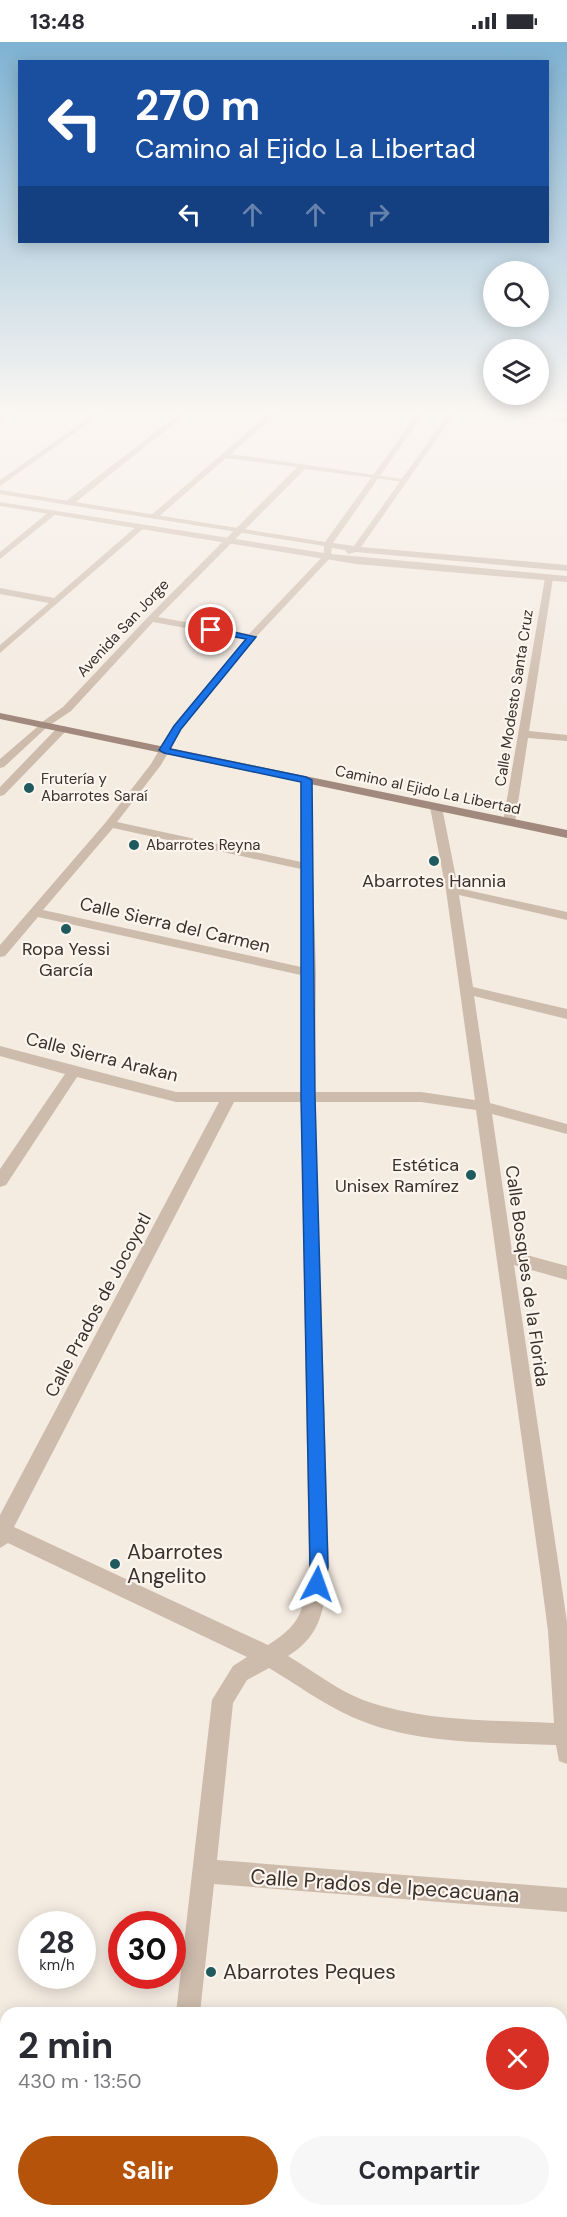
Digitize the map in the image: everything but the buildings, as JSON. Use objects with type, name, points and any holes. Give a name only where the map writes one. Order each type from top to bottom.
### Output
[{"type":"main road","name":"Camino al Ejido La Libertad","points":[[0,716],[567,834]]},
{"type":"street","points":[[44,512],[327,557],[567,579]]},
{"type":"street","points":[[117,512],[356,549],[567,568]]},
{"type":"street","points":[[153,517],[159,512]]},
{"type":"street","name":"Avenida San Jorge","points":[[0,765],[44,725],[67,709],[257,512]]},
{"type":"street","points":[[327,557],[328,544],[351,512]]},
{"type":"street","points":[[0,953],[110,824],[156,765],[177,728],[251,637],[327,557],[356,549],[383,512]]},
{"type":"street","points":[[0,556],[53,513]]},
{"type":"street","points":[[0,650],[141,527]]},
{"type":"street","name":"Calle Modesto Santa Cruz","points":[[509,822],[549,578]]},
{"type":"street","points":[[0,591],[54,601]]},
{"type":"street","points":[[151,619],[251,637]]},
{"type":"street","name":"Avenida San Jorge","points":[[62,729],[67,709]]},
{"type":"street","points":[[0,793],[62,729]]},
{"type":"street","points":[[524,734],[567,738]]},
{"type":"street","points":[[189,2007],[223,1700],[240,1673],[293,1641],[312,1617],[319,1567],[308,1097],[306,780]]},
{"type":"street","name":"Calle Bosques de la Florida","points":[[436,807],[452,890],[554,1601],[567,1744]]},
{"type":"street","points":[[110,824],[306,867]]},
{"type":"street","points":[[452,890],[567,916]]},
{"type":"street","name":"Calle Sierra del Carmen","points":[[34,912],[309,973]]},
{"type":"street","points":[[466,990],[567,1014]]},
{"type":"street","name":"Calle Sierra Arakan","points":[[0,1051],[154,1093],[186,1097],[421,1097],[483,1106],[567,1129]]},
{"type":"street","points":[[0,1181],[74,1071]]},
{"type":"street","name":"Calle Prados de Jocoyotl","points":[[1,1533],[229,1097]]},
{"type":"street","points":[[504,1255],[567,1273]]},
{"type":"street","points":[[1,1533],[269,1656],[356,1708],[396,1721],[437,1728],[567,1744]]},
{"type":"street","name":"Calle Prados de Ipecacuana","points":[[203,1871],[567,1900]]},
{"type":"place","name":"Frutería y Abarrotes Saraí","points":[[29,788]]},
{"type":"place","name":"Abarrotes Reyna","points":[[134,845]]},
{"type":"place","name":"Abarrotes Hannia","points":[[434,861]]},
{"type":"place","name":"Ropa Yessi García","points":[[66,929]]},
{"type":"place","name":"Estética Unisex Ramírez","points":[[471,1175]]},
{"type":"place","name":"Abarrotes Angelito","points":[[115,1564]]},
{"type":"place","name":"Abarrotes Peques","points":[[211,1972]]},
{"type":"route","points":[[211,630],[251,637],[177,728],[164,750],[306,780],[308,1097],[319,1567],[317,1584]]}]
